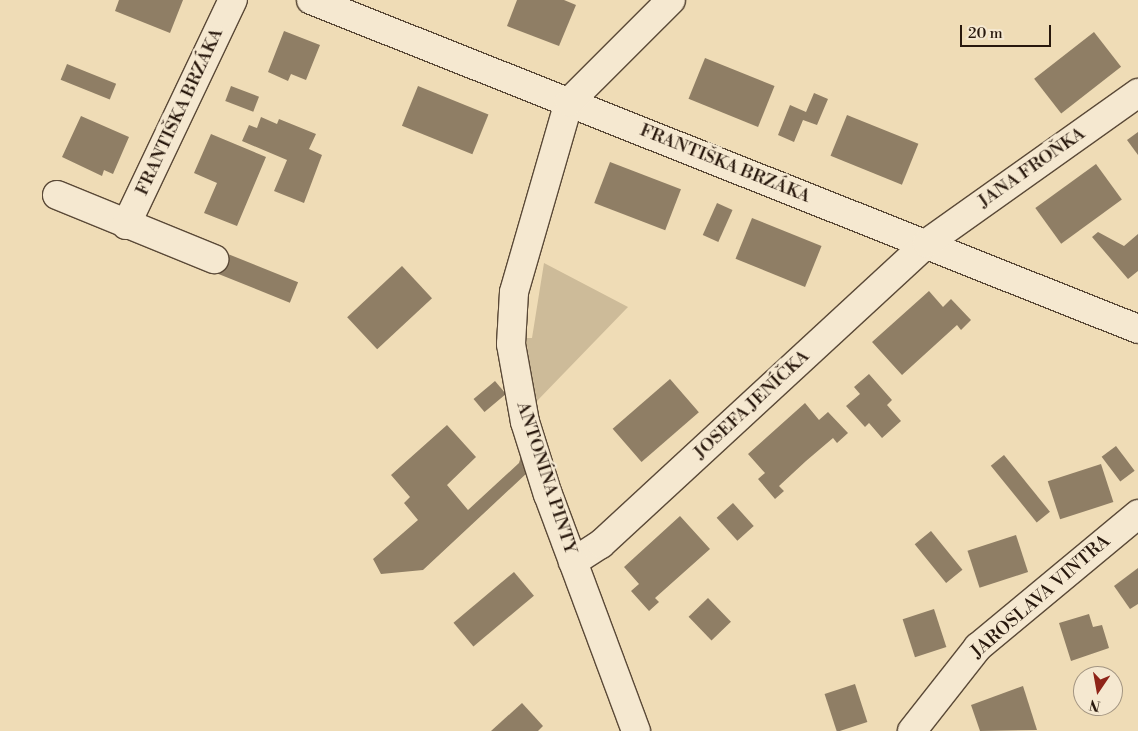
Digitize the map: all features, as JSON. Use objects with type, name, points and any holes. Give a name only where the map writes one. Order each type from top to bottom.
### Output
[{"type":"street","name":"FRANTIŠKA BRZÁKA","points":[[126,225],[233,0]]},
{"type":"street","name":"FRANTIŠKA BRZÁKA","points":[[311,0],[926,243],[1138,329]]},
{"type":"street","points":[[569,102],[671,0]]},
{"type":"street","name":"JANA FROŇKA","points":[[926,243],[1138,92]]},
{"type":"street","name":"ANTONÍNA PINTY","points":[[569,102],[514,292],[511,344],[525,422],[573,562],[636,731]]},
{"type":"street","points":[[57,195],[126,225],[214,259]]},
{"type":"street","name":"JOSEFA JENÍČKA","points":[[573,562],[601,544],[926,243]]},
{"type":"street","name":"JAROSLAVA VINTRA","points":[[912,731],[978,647],[1138,514]]},
{"type":"shaded area","points":[[544,263],[628,307],[535,403],[526,338],[532,338]]},
{"type":"building","points":[[119,0],[183,0],[170,33],[115,11]]},
{"type":"building","points":[[517,0],[564,0],[576,5],[559,46],[507,26]]},
{"type":"building","points":[[284,31],[320,45],[306,80],[291,74],[288,81],[268,72]]},
{"type":"building","points":[[1094,32],[1121,67],[1061,113],[1034,79]]},
{"type":"building","points":[[705,58],[775,86],[758,127],[689,99]]},
{"type":"building","points":[[67,64],[116,84],[110,100],[61,80]]},
{"type":"building","points":[[231,86],[259,97],[253,112],[225,101]]},
{"type":"building","points":[[418,86],[488,114],[472,154],[402,126]]},
{"type":"building","points":[[814,93],[828,99],[817,125],[803,120],[794,142],[778,135],[790,105],[806,112]]},
{"type":"building","points":[[847,115],[918,144],[902,185],[831,156]]},
{"type":"building","points":[[81,116],[129,137],[113,174],[104,170],[102,176],[62,157]]},
{"type":"building","points":[[261,117],[277,124],[279,119],[316,134],[309,149],[322,155],[304,203],[274,191],[287,160],[242,141],[249,125],[257,128]]},
{"type":"building","points":[[1138,132],[1138,155],[1127,140]]},
{"type":"building","points":[[211,134],[266,157],[237,226],[204,213],[217,183],[194,173]]},
{"type":"building","points":[[610,162],[681,189],[665,230],[594,203]]},
{"type":"building","points":[[1096,164],[1122,200],[1061,244],[1035,208]]},
{"type":"building","points":[[717,203],[733,210],[718,242],[703,235]]},
{"type":"building","points":[[752,218],[822,246],[805,287],[736,259]]},
{"type":"building","points":[[1098,232],[1124,246],[1138,234],[1138,271],[1128,279],[1092,237]]},
{"type":"building","points":[[223,252],[298,282],[290,303],[215,272]]},
{"type":"building","points":[[402,266],[432,298],[377,349],[347,317]]},
{"type":"building","points":[[929,291],[943,307],[951,299],[971,320],[961,330],[957,325],[902,375],[872,342]]},
{"type":"building","points":[[869,374],[892,400],[887,405],[901,421],[882,438],[869,423],[865,427],[846,406],[860,394],[854,387]]},
{"type":"building","points":[[670,379],[699,412],[642,462],[613,429]]},
{"type":"building","points":[[495,381],[506,394],[484,412],[474,399]]},
{"type":"building","points":[[805,403],[819,420],[828,412],[848,433],[837,443],[833,438],[806,461],[779,486],[784,491],[775,499],[758,479],[765,473],[748,454]]},
{"type":"building","points":[[447,425],[476,457],[447,485],[468,510],[519,463],[522,453],[527,473],[423,570],[381,574],[373,559],[418,520],[404,503],[410,497],[391,475]]},
{"type":"building","points":[[1116,446],[1135,471],[1120,482],[1102,457]]},
{"type":"building","points":[[1004,455],[1050,512],[1037,522],[991,466]]},
{"type":"building","points":[[1101,464],[1113,502],[1060,519],[1048,481]]},
{"type":"building","points":[[733,503],[754,526],[737,541],[717,518]]},
{"type":"building","points":[[680,516],[710,549],[655,598],[659,602],[649,611],[631,591],[639,584],[624,567]]},
{"type":"building","points":[[931,531],[962,570],[946,583],[915,544]]},
{"type":"building","points":[[1016,535],[1028,572],[980,588],[967,551]]},
{"type":"building","points":[[1138,568],[1138,604],[1130,609],[1114,586]]},
{"type":"building","points":[[514,572],[534,596],[473,647],[453,623]]},
{"type":"building","points":[[708,598],[731,622],[712,640],[689,617]]},
{"type":"building","points":[[934,609],[946,647],[915,657],[903,619]]},
{"type":"building","points":[[1089,614],[1093,627],[1102,625],[1109,648],[1071,661],[1059,623]]},
{"type":"building","points":[[855,684],[867,722],[837,731],[825,694]]},
{"type":"building","points":[[1023,686],[1037,730],[980,731],[971,705]]},
{"type":"building","points":[[522,703],[543,726],[538,731],[491,731]]}]
